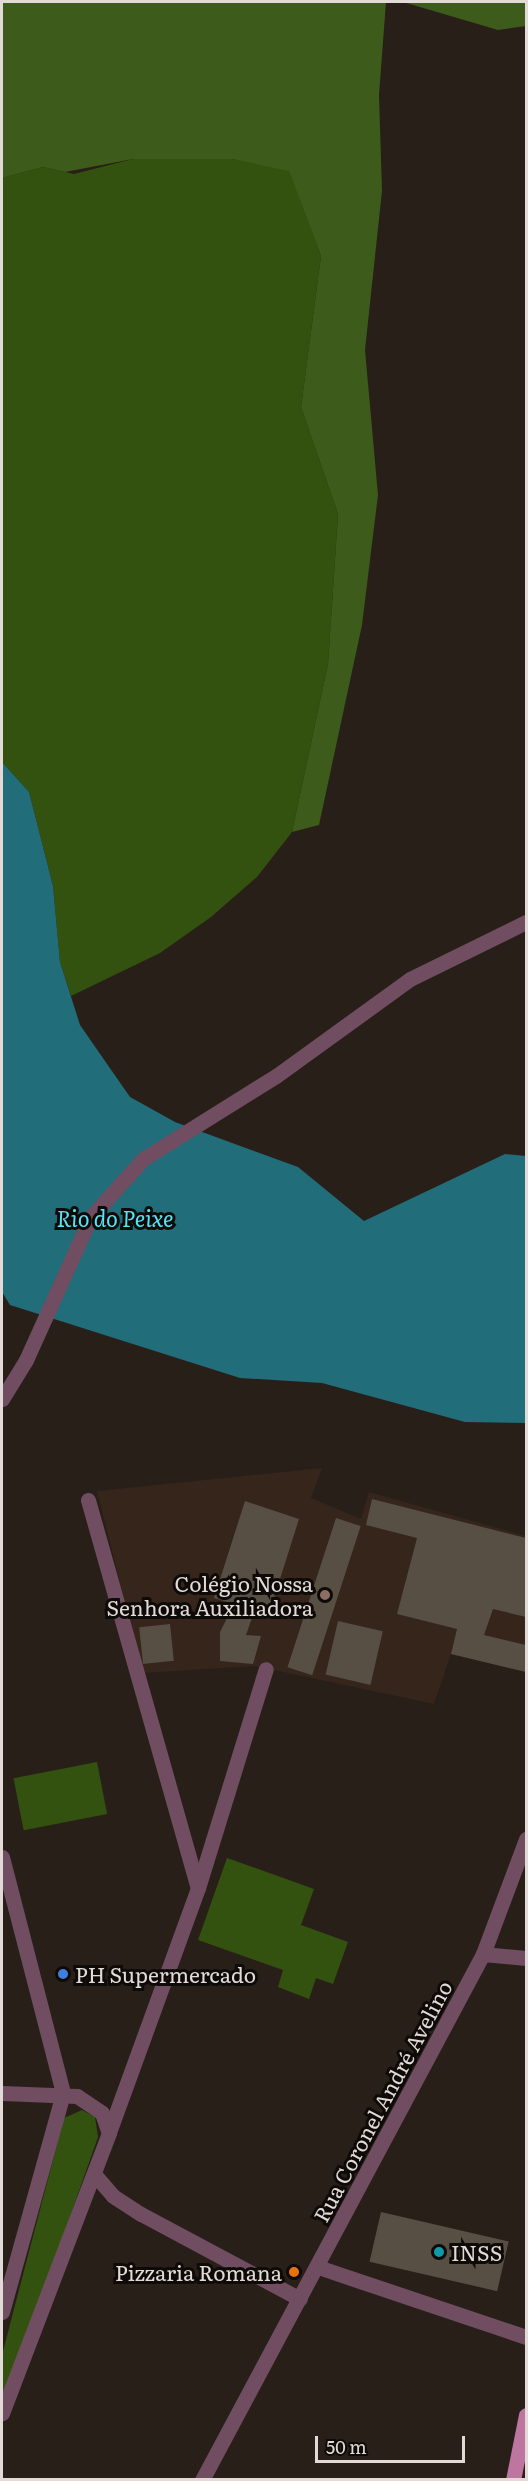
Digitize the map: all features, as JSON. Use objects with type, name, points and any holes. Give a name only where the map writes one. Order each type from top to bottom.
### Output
[{"type":"main road","points":[[513,2480],[526,2415]]},
{"type":"street","points":[[2,1399],[26,1360],[90,1218],[143,1159],[276,1076],[410,980],[526,922]]},
{"type":"street","points":[[88,1500],[198,1888]]},
{"type":"street","points":[[2,2413],[109,2133],[198,1888],[266,1669]]},
{"type":"street","name":"Rua Coronel André Avelino","points":[[202,2480],[318,2267],[483,1954],[526,1839]]},
{"type":"street","points":[[2,1857],[63,2093],[2,2312]]},
{"type":"street","points":[[483,1954],[526,1958]]},
{"type":"street","points":[[2,2093],[63,2093],[91,2102],[109,2133]]},
{"type":"street","points":[[93,2174],[132,2208],[300,2299]]},
{"type":"street","points":[[318,2267],[526,2337]]},
{"type":"shaded area","name":"Colégio Nossa Senhora Auxiliadora","points":[[322,1468],[311,1498],[361,1519],[369,1492],[526,1536],[526,1672],[451,1654],[434,1704],[255,1666],[143,1673],[97,1491]]},
{"type":"green space","points":[[2,2],[386,2],[379,95],[382,191],[365,350],[378,495],[362,625],[319,825],[292,832],[328,664],[338,514],[301,407],[321,256],[289,171],[232,159],[133,159],[65,172],[43,167],[2,178]]},
{"type":"green space","points":[[403,2],[526,2],[526,26],[498,30]]},
{"type":"green space","points":[[133,159],[232,159],[289,170],[321,256],[301,407],[338,514],[328,664],[292,832],[257,877],[211,917],[160,953],[71,996],[60,962],[53,886],[29,792],[2,762],[2,178],[43,167],[74,174]]},
{"type":"green space","points":[[97,1762],[107,1814],[24,1830],[14,1778]]},
{"type":"green space","points":[[227,1858],[314,1889],[301,1925],[348,1942],[333,1984],[316,1978],[309,1999],[278,1987],[283,1970],[198,1940]]},
{"type":"green space","points":[[82,2110],[95,2117],[98,2137],[2,2410],[2,2355],[64,2118]]},
{"type":"water","name":"Rio do Peixe","points":[[2,762],[29,792],[53,886],[60,962],[80,1025],[130,1097],[175,1122],[298,1167],[364,1221],[505,1154],[526,1156],[526,1423],[465,1422],[322,1383],[240,1378],[10,1305],[2,1292]]},
{"type":"building","points":[[372,1499],[526,1538],[526,1617],[493,1609],[484,1635],[526,1645],[526,1672],[451,1654],[457,1629],[397,1614],[417,1538],[366,1525]]},
{"type":"building","points":[[245,1501],[299,1519],[268,1617],[254,1612],[246,1635],[261,1636],[253,1664],[220,1661],[220,1632],[234,1604],[214,1598]]},
{"type":"building","points":[[336,1518],[361,1526],[312,1675],[287,1667]]},
{"type":"building","points":[[338,1621],[383,1631],[370,1685],[326,1675]]},
{"type":"building","points":[[170,1624],[174,1661],[143,1664],[139,1627]]},
{"type":"building","name":"INSS","points":[[381,2212],[509,2241],[497,2291],[370,2262]]},
{"type":"place","name":"Colégio Nossa Senhora Auxiliadora","points":[[325,1595]]},
{"type":"place","name":"PH Supermercado","points":[[63,1974]]},
{"type":"place","name":"INSS","points":[[439,2252]]},
{"type":"place","name":"Pizzaria Romana","points":[[294,2272]]}]
